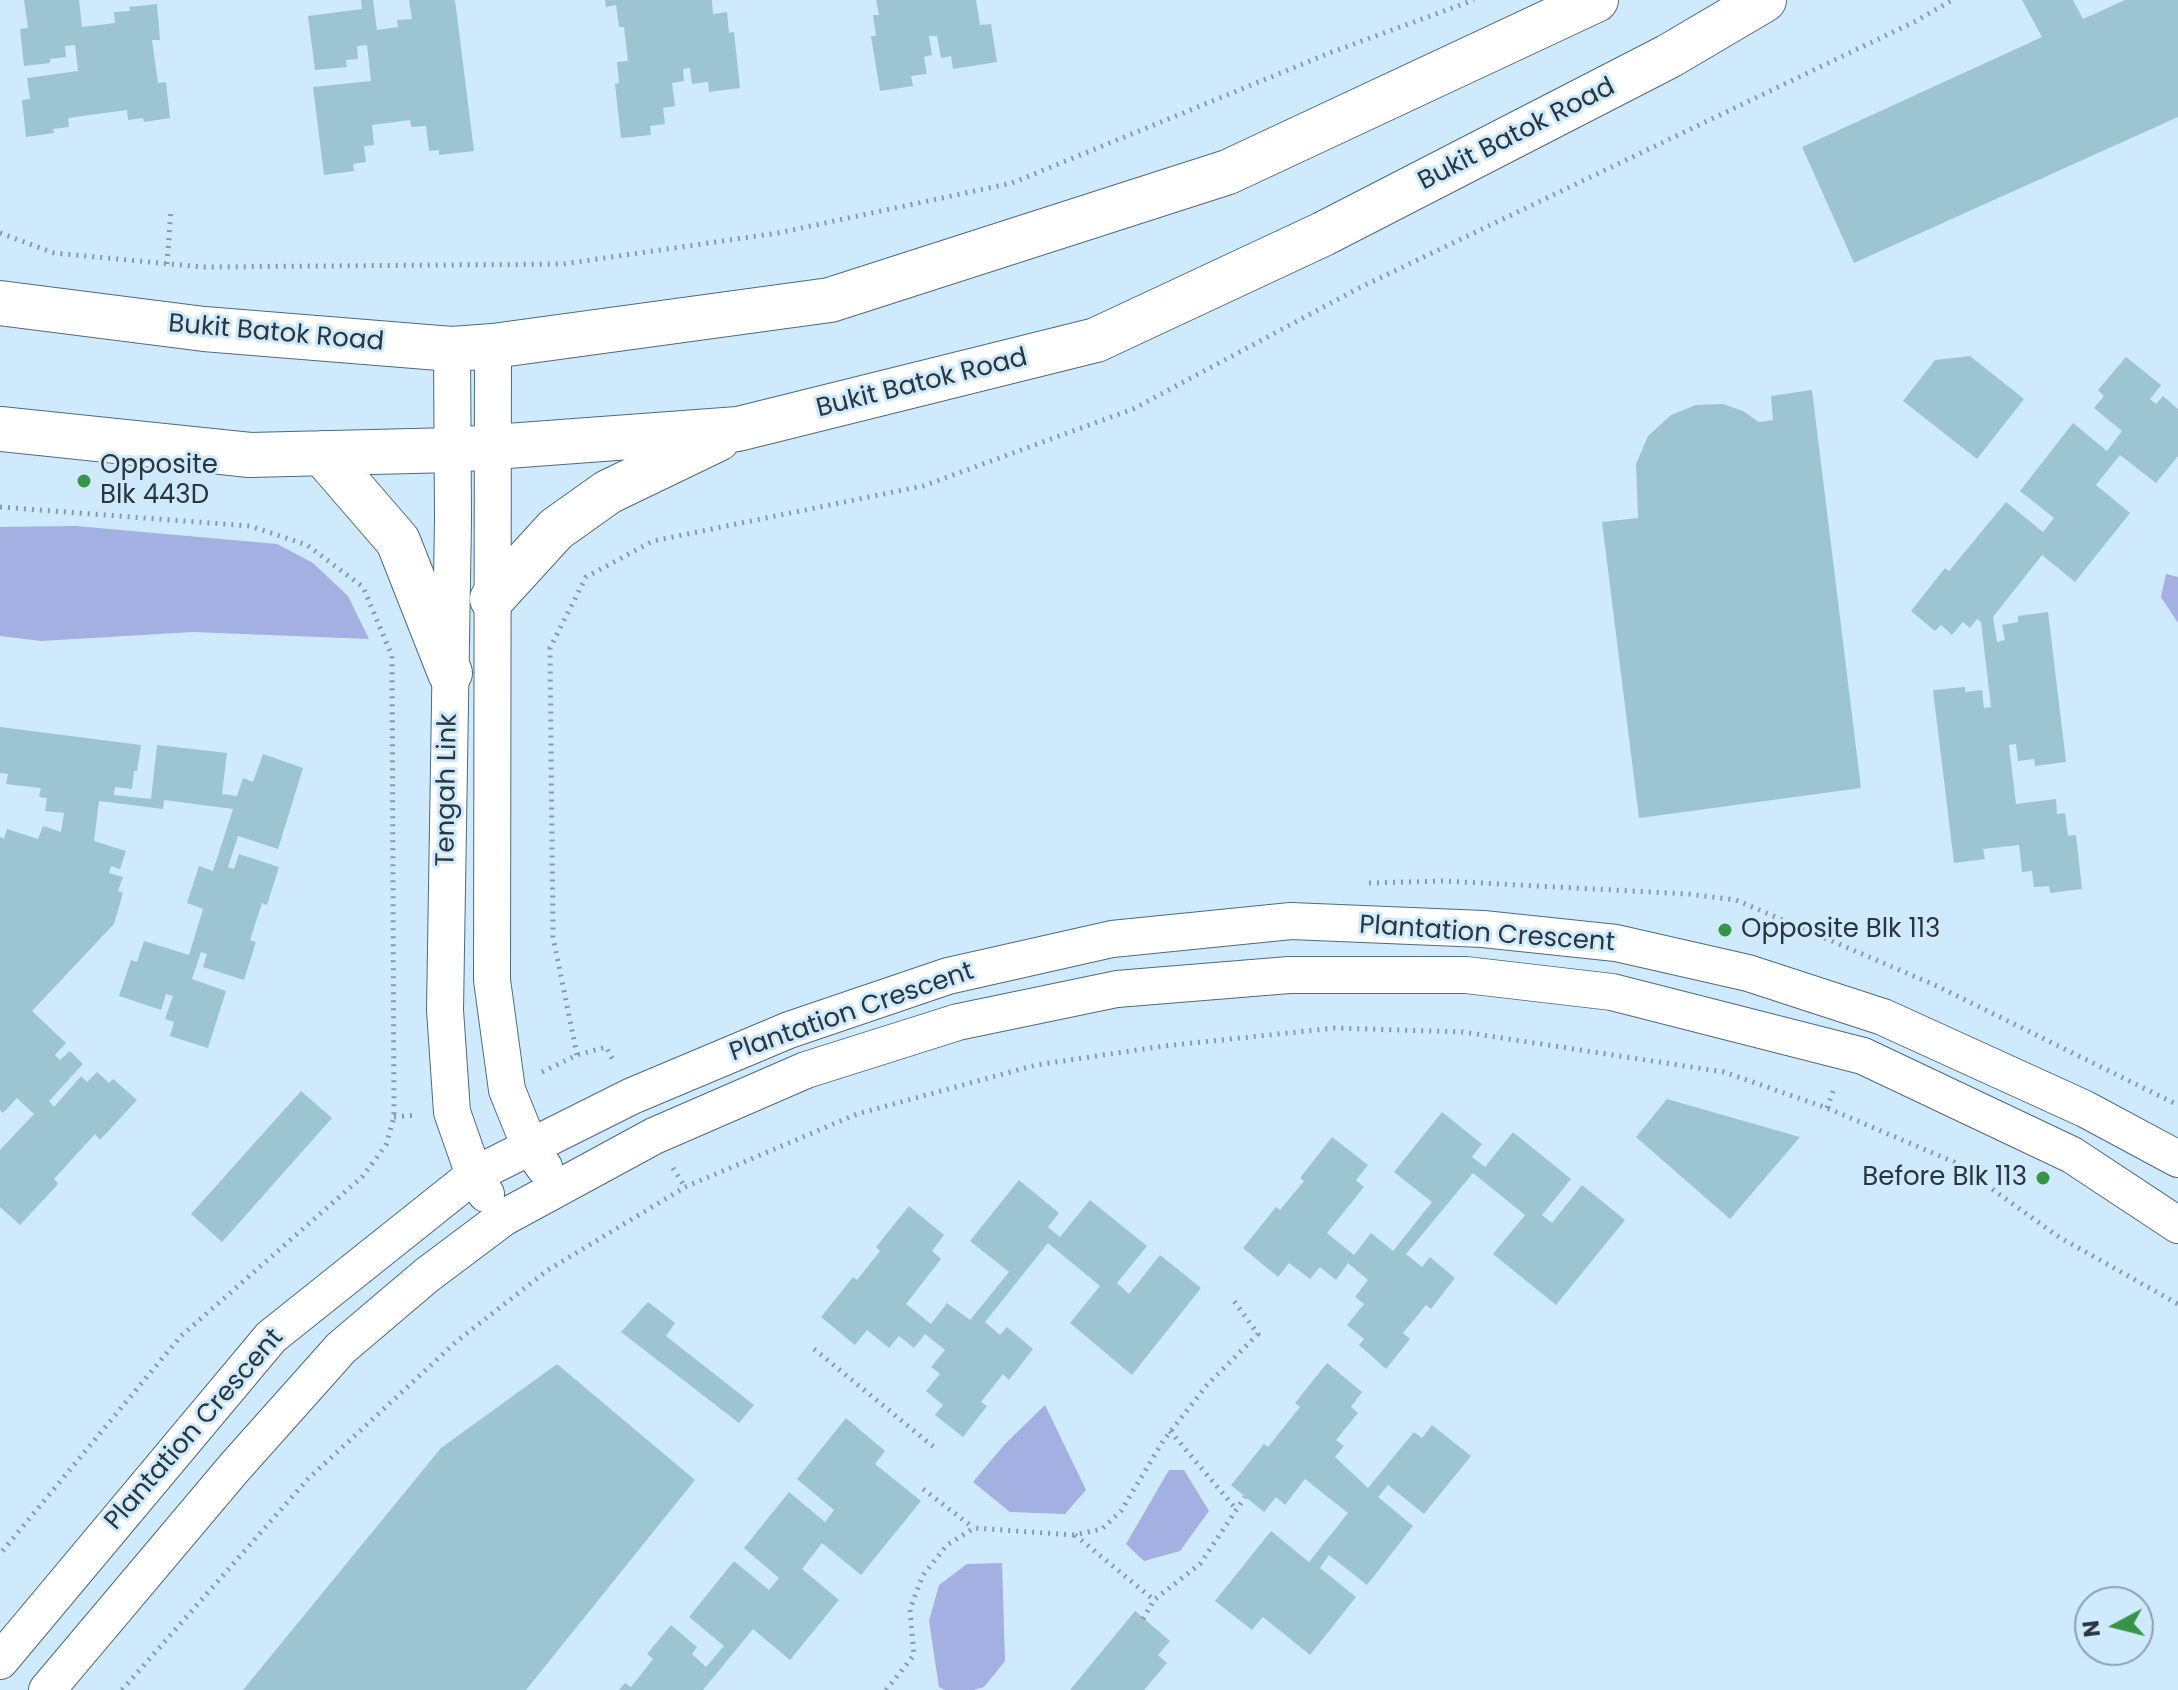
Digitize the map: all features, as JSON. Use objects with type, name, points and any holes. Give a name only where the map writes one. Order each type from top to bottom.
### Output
[{"type":"main road","name":"Bukit Batok Road","points":[[0,303],[204,329],[472,347],[830,300],[1228,172],[1596,0]]},
{"type":"main road","name":"Bukit Batok Road","points":[[0,429],[250,455],[474,449],[738,429],[1096,340],[1337,227],[1669,56],[1764,0]]},
{"type":"main road","points":[[492,599],[556,529],[608,492],[738,429]]},
{"type":"main road","points":[[322,453],[398,541],[450,673]]},
{"type":"street","name":"Tengah Link","points":[[472,347],[474,449],[492,599],[492,980],[507,1090],[530,1147],[559,1188]]},
{"type":"street","name":"Tengah Link","points":[[474,449],[450,673],[445,1010],[452,1112],[474,1175],[503,1218]]},
{"type":"street","name":"Plantation Crescent","points":[[0,1661],[271,1337],[474,1175],[632,1096],[789,1030],[948,976],[1112,939],[1291,921],[1483,929],[1616,943],[1748,973],[1883,1017],[2085,1109],[2178,1159]]},
{"type":"street","name":"Plantation Crescent","points":[[47,1690],[234,1468],[341,1348],[427,1275],[503,1218],[654,1136],[806,1070],[958,1022],[1117,989],[1289,975],[1466,975],[1612,992],[1863,1056],[2072,1155],[2178,1225]]},
{"type":"street","points":[[49,1600],[74,1601],[96,1629]]},
{"type":"path","points":[[0,233],[54,253],[218,267],[563,264],[778,233],[1012,183],[1332,52],[1474,0]]},
{"type":"path","points":[[606,1047],[577,1055],[553,937],[550,648],[586,577],[653,541],[923,486],[1133,409],[1359,288],[1916,21],[1952,0]]},
{"type":"path","points":[[167,264],[171,210]]},
{"type":"path","points":[[0,507],[250,526],[307,545],[363,587],[392,656],[394,1117],[386,1145],[362,1177],[180,1337],[0,1554]]},
{"type":"path","points":[[1472,883],[1689,894],[1736,900],[1937,986],[2178,1105]]},
{"type":"path","points":[[122,1690],[308,1479],[457,1341],[548,1270],[685,1187],[857,1114],[1036,1065],[1164,1046],[1335,1028],[1463,1032],[1724,1072],[1827,1108],[1954,1162],[2059,1237],[2178,1304]]},
{"type":"path","points":[[923,1489],[974,1528],[1074,1535],[1102,1529],[1121,1511],[1170,1431],[1207,1385],[1258,1334],[1231,1297]]},
{"type":"path","points":[[814,1349],[935,1448]]},
{"type":"path","points":[[1170,1431],[1236,1509]]},
{"type":"path","points":[[1143,1619],[1154,1600],[1200,1564],[1245,1497]]},
{"type":"path","points":[[886,1690],[914,1655],[910,1609],[923,1575],[947,1545],[974,1528]]},
{"type":"path","points":[[1074,1535],[1154,1600]]},
{"type":"shaded area","points":[[76,526],[277,544],[313,563],[348,596],[369,639],[193,632],[41,641],[0,636],[0,527]]},
{"type":"shaded area","points":[[2166,574],[2178,577],[2178,623],[2161,597]]},
{"type":"shaded area","points":[[1045,1405],[1086,1490],[1065,1514],[1010,1512],[973,1482],[1005,1444]]},
{"type":"shaded area","points":[[1169,1470],[1184,1470],[1209,1511],[1180,1551],[1144,1561],[1126,1544]]},
{"type":"shaded area","points":[[1002,1563],[1005,1661],[984,1687],[945,1690],[939,1687],[929,1621],[939,1585],[967,1564]]},
{"type":"building","points":[[24,0],[79,0],[82,27],[115,23],[114,12],[157,4],[160,40],[152,40],[158,83],[166,82],[170,118],[144,122],[143,118],[128,120],[127,110],[68,118],[69,127],[53,129],[54,133],[26,137],[22,100],[30,99],[27,78],[78,71],[75,45],[65,46],[66,57],[50,59],[50,63],[24,66],[20,29],[28,28]]},
{"type":"building","points":[[361,0],[373,0],[377,30],[398,27],[397,20],[412,19],[409,0],[455,0],[474,151],[439,155],[439,150],[429,151],[426,126],[411,127],[410,120],[372,125],[374,145],[364,146],[366,162],[353,164],[354,171],[324,175],[313,87],[371,81],[367,45],[357,46],[358,59],[346,60],[347,67],[315,70],[308,16],[362,9]]},
{"type":"building","points":[[605,0],[712,0],[713,14],[727,12],[729,33],[734,32],[740,88],[709,92],[708,82],[692,84],[690,68],[683,69],[684,81],[672,83],[675,106],[663,108],[665,124],[650,126],[651,135],[621,138],[615,84],[619,83],[617,62],[628,61],[624,27],[619,27],[616,5],[606,7]]},
{"type":"building","points":[[876,0],[976,0],[980,25],[991,24],[997,62],[953,69],[951,56],[941,58],[937,36],[929,36],[932,55],[924,57],[927,74],[911,76],[913,86],[880,91],[871,36],[876,36],[873,15],[879,15]]},
{"type":"building","points":[[2022,0],[2073,0],[2083,19],[2125,0],[2178,0],[2178,117],[1854,263],[1802,147],[2042,37]]},
{"type":"building","points":[[1970,356],[2024,399],[1977,459],[1903,401],[1935,360]]},
{"type":"building","points":[[2126,357],[2161,385],[2150,399],[2156,404],[2163,396],[2178,409],[2178,456],[2156,483],[2120,455],[2096,485],[2130,513],[2075,582],[2042,555],[1993,617],[1997,642],[2005,640],[2002,625],[2018,622],[2018,616],[2048,612],[2066,762],[2035,766],[2034,759],[2018,761],[2016,744],[2009,745],[2016,804],[2056,799],[2057,814],[2065,813],[2068,836],[2076,835],[2082,889],[2050,893],[2049,886],[2034,887],[2032,871],[2022,872],[2019,845],[1983,849],[1985,859],[1954,863],[1933,690],[1965,687],[1965,692],[1982,690],[1984,708],[1991,707],[1981,622],[1977,619],[1970,628],[1963,622],[1952,635],[1941,625],[1935,631],[1911,611],[1945,568],[1949,571],[2006,502],[2043,532],[2054,518],[2020,491],[2073,423],[2107,451],[2122,431],[2094,408],[2104,396],[2098,390]]},
{"type":"building","points":[[1812,390],[1861,788],[1639,818],[1602,522],[1638,518],[1636,464],[1648,436],[1671,415],[1696,405],[1723,404],[1743,411],[1759,422],[1773,420],[1771,396]]},
{"type":"building","points":[[0,727],[141,745],[132,789],[115,787],[114,795],[151,799],[157,745],[227,753],[222,794],[237,796],[243,778],[253,782],[263,754],[303,768],[278,849],[238,836],[228,867],[234,869],[239,854],[279,867],[267,905],[262,903],[250,940],[256,942],[244,980],[203,967],[207,954],[201,952],[192,979],[226,991],[208,1048],[170,1036],[174,1022],[165,1019],[173,996],[166,994],[161,1010],[119,996],[131,960],[137,962],[144,941],[189,955],[203,909],[187,903],[199,866],[213,871],[233,809],[164,800],[163,809],[99,801],[94,841],[126,851],[120,869],[111,866],[109,873],[123,877],[118,891],[123,893],[114,924],[32,1011],[66,1043],[55,1055],[60,1060],[70,1051],[83,1064],[49,1101],[54,1107],[81,1076],[87,1082],[97,1072],[109,1083],[113,1079],[137,1100],[100,1140],[95,1134],[54,1179],[58,1184],[20,1225],[0,1207],[0,1150],[34,1114],[17,1098],[3,1113],[0,1110],[0,837],[4,839],[7,829],[38,839],[43,826],[61,832],[64,813],[45,811],[47,798],[39,797],[41,788],[6,784],[8,774],[0,773]]},
{"type":"building","points":[[301,1091],[332,1118],[222,1242],[191,1214]]},
{"type":"building","points":[[1667,1099],[1800,1137],[1730,1219],[1636,1137]]},
{"type":"building","points":[[1442,1112],[1482,1144],[1472,1157],[1485,1167],[1513,1132],[1571,1179],[1542,1215],[1552,1223],[1582,1185],[1625,1220],[1556,1305],[1493,1254],[1525,1215],[1473,1173],[1406,1254],[1422,1267],[1430,1257],[1455,1278],[1431,1309],[1426,1305],[1403,1333],[1410,1339],[1386,1369],[1359,1345],[1364,1339],[1347,1325],[1364,1304],[1355,1297],[1368,1280],[1348,1263],[1336,1280],[1320,1267],[1310,1279],[1289,1263],[1278,1277],[1243,1248],[1276,1207],[1280,1210],[1304,1181],[1300,1178],[1332,1137],[1368,1165],[1356,1180],[1364,1187],[1327,1233],[1354,1255],[1371,1233],[1393,1251],[1432,1202],[1394,1172]]},
{"type":"building","points":[[1019,1180],[1059,1213],[1048,1227],[1060,1237],[1090,1200],[1147,1246],[1117,1283],[1129,1294],[1160,1255],[1201,1288],[1132,1375],[1070,1323],[1100,1286],[1048,1243],[985,1322],[1000,1335],[1007,1327],[1033,1349],[1009,1380],[1003,1374],[981,1402],[987,1406],[963,1437],[935,1415],[943,1405],[926,1391],[940,1374],[931,1367],[945,1350],[925,1334],[914,1348],[899,1336],[889,1348],[867,1330],[855,1345],[821,1317],[853,1277],[857,1280],[880,1251],[876,1247],[909,1206],[944,1235],[932,1251],[941,1259],[906,1304],[931,1324],[947,1303],[970,1320],[1009,1272],[970,1241]]},
{"type":"building","points":[[648,1302],[675,1323],[666,1336],[754,1405],[739,1423],[621,1332]]},
{"type":"building","points":[[1327,1363],[1362,1392],[1351,1407],[1358,1413],[1336,1440],[1344,1446],[1335,1457],[1368,1488],[1414,1432],[1422,1438],[1432,1425],[1471,1456],[1424,1514],[1388,1485],[1378,1497],[1413,1526],[1367,1585],[1329,1555],[1320,1568],[1356,1597],[1310,1655],[1263,1617],[1252,1630],[1215,1601],[1271,1531],[1309,1562],[1348,1513],[1305,1479],[1285,1505],[1276,1497],[1264,1512],[1231,1485],[1264,1444],[1268,1447],[1300,1407],[1295,1403]]},
{"type":"building","points":[[557,1364],[695,1480],[526,1690],[243,1690],[441,1448]]},
{"type":"building","points":[[846,1418],[885,1451],[875,1464],[921,1501],[861,1575],[822,1543],[802,1569],[839,1600],[790,1660],[753,1629],[703,1690],[619,1690],[625,1683],[631,1687],[653,1659],[647,1654],[671,1625],[697,1647],[692,1654],[706,1667],[724,1646],[689,1617],[734,1561],[769,1590],[779,1578],[744,1548],[789,1492],[825,1522],[834,1510],[797,1479]]},
{"type":"building","points":[[1135,1611],[1170,1641],[1158,1655],[1167,1663],[1144,1690],[1070,1690]]},
{"type":"place","name":"Opposite Blk 443D","points":[[84,481]]},
{"type":"place","name":"Opposite Blk 113","points":[[1725,930]]},
{"type":"place","name":"Before Blk 113","points":[[2043,1178]]}]
